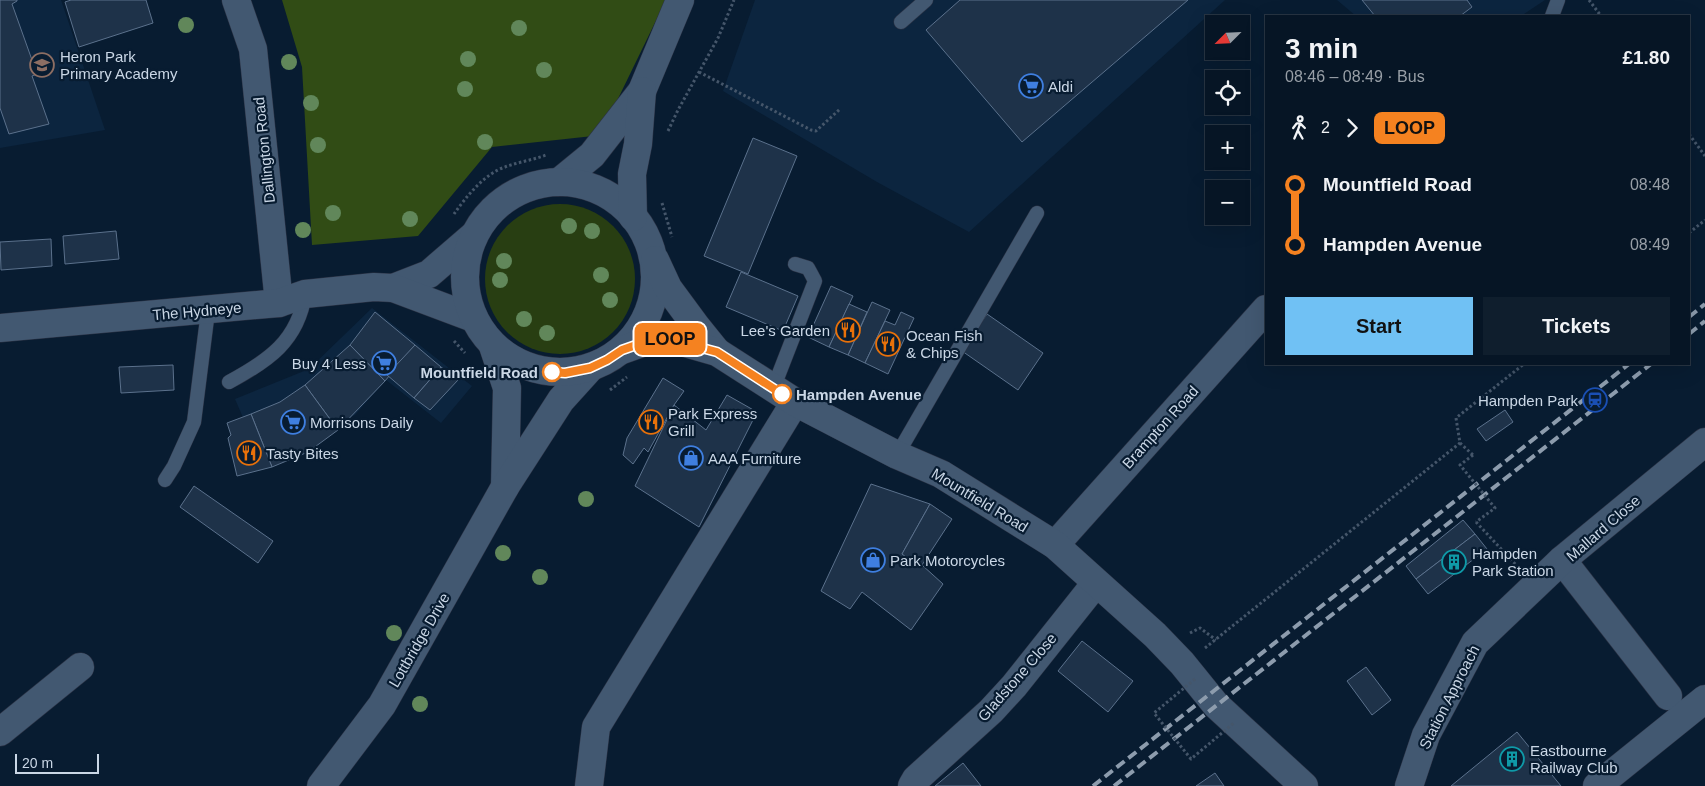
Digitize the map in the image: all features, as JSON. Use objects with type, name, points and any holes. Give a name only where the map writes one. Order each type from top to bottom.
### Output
[{"type":"street","name":"Dallington Road","points":[[236,0],[253,49],[279,303]]},
{"type":"street","points":[[559,182],[592,155],[642,91],[680,0]]},
{"type":"street","points":[[633,217],[632,174],[638,144],[642,91]]},
{"type":"street","points":[[559,182],[580,184],[600,191],[618,202],[633,217],[645,234],[663,249],[651,306],[639,330],[628,361],[607,360],[590,368],[565,373],[539,371],[482,353],[482,333],[473,318],[465,291],[465,263],[474,236],[488,214],[508,197],[532,186],[559,182]]},
{"type":"street","name":"The Hydneye","points":[[392,288],[429,274],[474,236]]},
{"type":"street","name":"Mountfield Road","points":[[663,249],[668,288],[717,352]]},
{"type":"street","name":"The Hydneye","points":[[0,328],[208,311],[279,303],[305,294],[374,287],[392,288],[473,318]]},
{"type":"street","name":"Brampton Road","points":[[1055,546],[1265,310]]},
{"type":"street","name":"Mountfield Road","points":[[628,361],[656,338],[675,340],[717,352],[784,396],[897,455],[941,474],[1055,546],[1155,635],[1216,705],[1304,786]]},
{"type":"street","name":"Lottbridge Drive","points":[[482,353],[507,388],[505,487]]},
{"type":"street","name":"Lottbridge Drive","points":[[321,786],[382,705],[505,487],[561,400],[590,368]]},
{"type":"street","points":[[589,786],[596,727],[784,396]]},
{"type":"street","name":"Mallard Close","points":[[1668,696],[1562,560],[1705,442]]},
{"type":"street","name":"Station Approach","points":[[1407,784],[1426,735],[1475,643],[1562,560]]},
{"type":"street","name":"Gladstone Close","points":[[912,786],[916,779],[991,711],[1014,686],[1096,583]]},
{"type":"street","points":[[0,732],[80,667]]},
{"type":"street","points":[[1597,786],[1705,699]]},
{"type":"lane","points":[[901,22],[926,0]]},
{"type":"lane","points":[[1552,15],[1558,0]]},
{"type":"lane","points":[[897,455],[1037,213]]},
{"type":"lane","points":[[784,396],[814,281],[808,268],[795,264]]},
{"type":"lane","points":[[229,382],[264,360],[282,345],[294,330],[302,312],[305,294]]},
{"type":"lane","points":[[165,480],[174,466],[194,422],[208,311]]},
{"type":"path","points":[[667,134],[698,72],[718,38],[734,0]]},
{"type":"path","points":[[1589,0],[1600,15]]},
{"type":"path","points":[[698,72],[811,130],[816,131],[840,109]]},
{"type":"path","points":[[1690,135],[1705,156]]},
{"type":"path","points":[[451,218],[466,197],[482,182],[503,167],[549,154]]},
{"type":"path","points":[[660,194],[663,249]]},
{"type":"path","points":[[1690,232],[1705,220]]},
{"type":"path","points":[[453,340],[482,353]]},
{"type":"path","points":[[605,394],[628,361]]},
{"type":"path","points":[[1523,365],[1456,418],[1460,443],[1473,454],[1460,465],[1495,508],[1476,522],[1535,586]]},
{"type":"path","points":[[1235,722],[1191,759],[1154,713],[1195,679],[1216,640],[1460,443]]},
{"type":"shaded area","name":"Heron Park Primary Academy","points":[[0,0],[61,0],[105,130],[0,148]]},
{"type":"shaded area","points":[[755,0],[1225,0],[1208,15],[1205,15],[1205,18],[969,232],[877,182],[723,91]]},
{"type":"shaded area","points":[[1337,0],[1545,0],[1522,15],[1355,15]]},
{"type":"shaded area","points":[[372,308],[472,386],[441,423],[386,380],[355,415],[260,457],[235,399],[309,369]]},
{"type":"green space","points":[[282,0],[666,0],[612,111],[593,136],[492,147],[418,236],[312,245],[302,67]]},
{"type":"green space","points":[[560,204],[589,210],[613,226],[629,250],[635,279],[629,308],[613,332],[589,348],[560,354],[531,348],[507,332],[491,308],[485,279],[491,250],[507,226],[531,210]]},
{"type":"building","points":[[0,0],[17,0],[12,4],[37,74],[32,76],[49,124],[9,134],[0,108]]},
{"type":"building","points":[[71,0],[146,0],[153,23],[79,47],[65,2]]},
{"type":"building","name":"Aldi","points":[[960,0],[1188,0],[1022,142],[926,30]]},
{"type":"building","points":[[1362,0],[1467,0],[1472,7],[1461,15],[1374,15]]},
{"type":"building","points":[[753,138],[797,156],[748,274],[704,256]]},
{"type":"building","points":[[116,231],[119,259],[65,264],[63,236]]},
{"type":"building","points":[[51,239],[52,266],[1,270],[0,242]]},
{"type":"building","points":[[741,272],[798,296],[783,331],[726,307]]},
{"type":"building","points":[[831,286],[853,296],[829,347],[808,337]]},
{"type":"building","points":[[872,302],[890,310],[865,363],[848,355]]},
{"type":"building","name":"Lee's Garden","points":[[849,304],[867,312],[848,355],[829,347]]},
{"type":"building","name":"Buy 4 Less","points":[[375,312],[415,345],[385,381],[350,345]]},
{"type":"building","name":"Ocean Fish & Chips","points":[[901,312],[914,318],[888,374],[865,363],[885,321],[895,325]]},
{"type":"building","points":[[987,314],[1043,353],[1018,390],[962,351]]},
{"type":"building","points":[[350,345],[385,381],[338,430],[305,385]]},
{"type":"building","points":[[415,345],[441,367],[414,398],[387,375]]},
{"type":"building","points":[[173,365],[174,390],[121,393],[119,367]]},
{"type":"building","points":[[441,367],[458,380],[430,410],[414,398]]},
{"type":"building","name":"Park Express Grill","points":[[663,378],[684,391],[648,452],[644,448],[633,464],[623,455],[627,438]]},
{"type":"building","name":"Morrisons Daily","points":[[305,385],[338,430],[308,452],[272,467],[251,414],[280,402]]},
{"type":"building","name":"AAA Furniture","points":[[727,395],[757,412],[699,527],[635,486],[674,405],[706,430]]},
{"type":"building","points":[[1505,410],[1513,422],[1486,441],[1477,429]]},
{"type":"building","name":"Tasty Bites","points":[[251,414],[272,467],[237,476],[228,438],[231,435],[227,423]]},
{"type":"building","name":"Park Motorcycles","points":[[871,484],[930,504],[902,554],[919,566],[922,565],[943,584],[911,630],[862,592],[850,609],[821,591]]},
{"type":"building","points":[[194,486],[273,541],[258,563],[180,507]]},
{"type":"building","points":[[930,504],[952,519],[922,565],[919,566],[902,554]]},
{"type":"building","points":[[1463,520],[1475,534],[1416,579],[1406,566]]},
{"type":"building","name":"Hampden Park Station","points":[[1475,534],[1487,549],[1428,594],[1416,579]]},
{"type":"building","points":[[1082,641],[1133,681],[1108,712],[1058,671]]},
{"type":"building","points":[[1366,667],[1391,700],[1372,715],[1347,681]]},
{"type":"building","name":"Eastbourne Railway Club","points":[[1517,732],[1561,786],[1451,786]]},
{"type":"building","points":[[963,763],[981,786],[935,786]]},
{"type":"building","points":[[1215,773],[1224,786],[1196,786]]},
{"type":"railway","points":[[1690,316],[1705,304]]},
{"type":"railway","points":[[1690,333],[1705,321]]},
{"type":"railway","points":[[1093,786],[1628,365]]},
{"type":"railway","points":[[1114,786],[1650,365]]},
{"type":"bus line","name":"LOOP","points":[[552,372],[565,373],[590,368],[622,350],[656,338],[668,339],[717,352],[782,394]]},
{"type":"place","name":"Heron Park Primary Academy","points":[[42,65]]},
{"type":"place","name":"Aldi","points":[[1031,86]]},
{"type":"place","name":"Lee's Garden","points":[[848,330]]},
{"type":"place","name":"Ocean Fish & Chips","points":[[888,344]]},
{"type":"place","name":"Buy 4 Less","points":[[384,363]]},
{"type":"place","name":"Mountfield Road","points":[[552,372]]},
{"type":"place","name":"Hampden Avenue","points":[[782,394]]},
{"type":"place","name":"Hampden Park","points":[[1595,400]]},
{"type":"place","name":"Morrisons Daily","points":[[293,422]]},
{"type":"place","name":"Park Express Grill","points":[[651,422]]},
{"type":"place","name":"Tasty Bites","points":[[249,453]]},
{"type":"place","name":"AAA Furniture","points":[[691,458]]},
{"type":"place","name":"Park Motorcycles","points":[[873,560]]},
{"type":"place","name":"Hampden Park Station","points":[[1454,562]]},
{"type":"place","name":"Eastbourne Railway Club","points":[[1512,759]]}]
